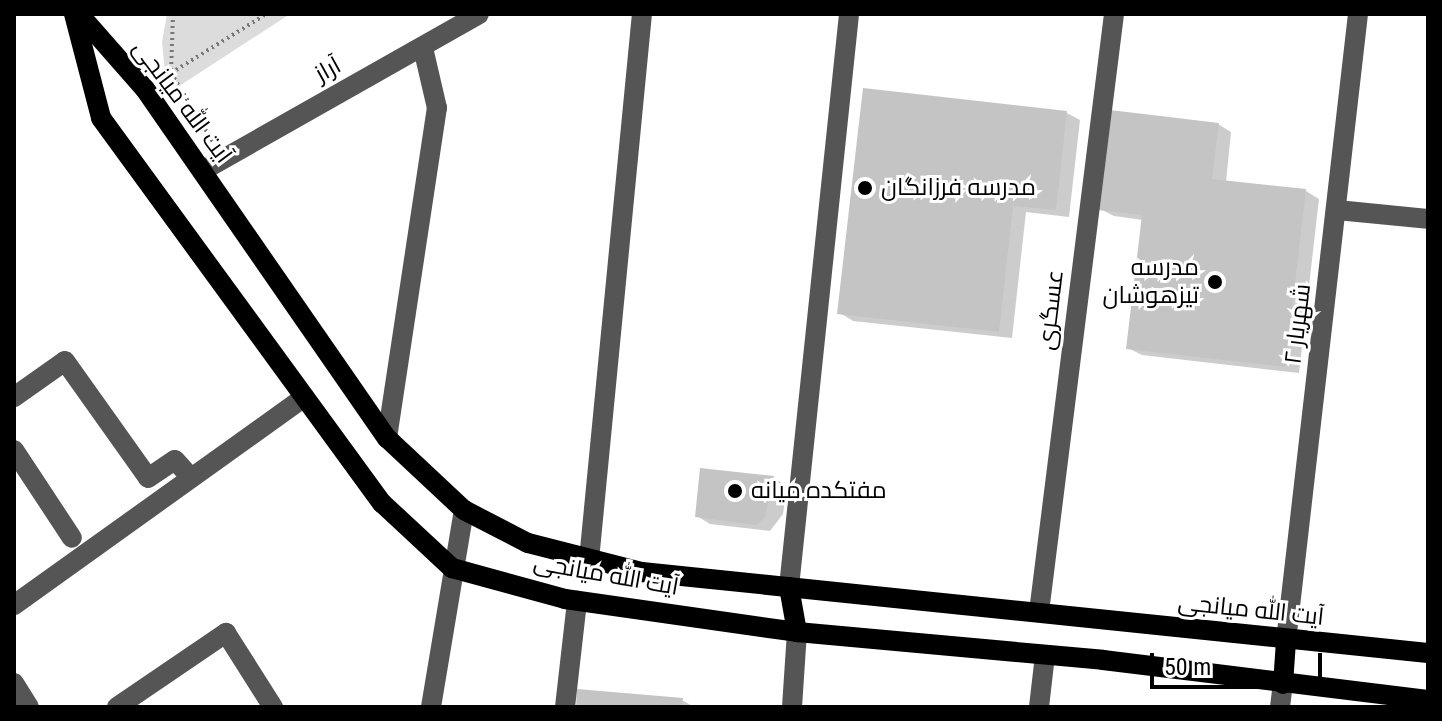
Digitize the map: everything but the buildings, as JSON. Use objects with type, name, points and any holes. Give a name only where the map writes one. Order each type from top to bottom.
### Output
[{"type":"main road","name":"آیت الله میانجی","points":[[76,14],[145,89],[387,438],[464,510],[528,543],[642,572],[1039,612],[1286,641],[1428,653]]},
{"type":"main road","name":"آیت الله میانجی","points":[[76,14],[101,118],[382,503],[452,568],[577,601],[797,632],[1045,655],[1428,700]]},
{"type":"main road","points":[[789,587],[797,632]]},
{"type":"main road","points":[[1283,684],[1286,641]]},
{"type":"street","name":"آراز","points":[[202,171],[479,14]]},
{"type":"street","points":[[589,560],[642,14]]},
{"type":"street","points":[[789,587],[849,14]]},
{"type":"street","name":"عسگری","points":[[1039,612],[1114,14]]},
{"type":"street","name":"شهریار ۲","points":[[1286,641],[1358,14]]},
{"type":"street","points":[[387,438],[437,108],[423,48]]},
{"type":"street","points":[[1337,210],[1428,219]]},
{"type":"street","points":[[14,397],[65,361],[148,478],[175,460],[191,478]]},
{"type":"street","points":[[14,605],[304,397]]},
{"type":"street","points":[[14,450],[72,538]]},
{"type":"street","points":[[431,707],[464,510]]},
{"type":"street","points":[[565,707],[577,601]]},
{"type":"street","points":[[792,707],[797,632]]},
{"type":"street","points":[[117,707],[226,633],[273,707]]},
{"type":"street","points":[[1039,707],[1045,655]]},
{"type":"street","points":[[14,683],[29,707]]},
{"type":"street","points":[[1280,707],[1283,684]]},
{"type":"path","points":[[173,14],[171,73],[223,158]]},
{"type":"path","points":[[171,73],[266,14]]},
{"type":"shaded area","points":[[167,14],[290,14],[167,94],[162,42]]},
{"type":"place","name":"مدرسه فرزانگان","points":[[865,188]]},
{"type":"place","name":"مدرسه تیزهوشان","points":[[1215,282]]},
{"type":"place","name":"مفتکده میانه","points":[[735,491]]}]
